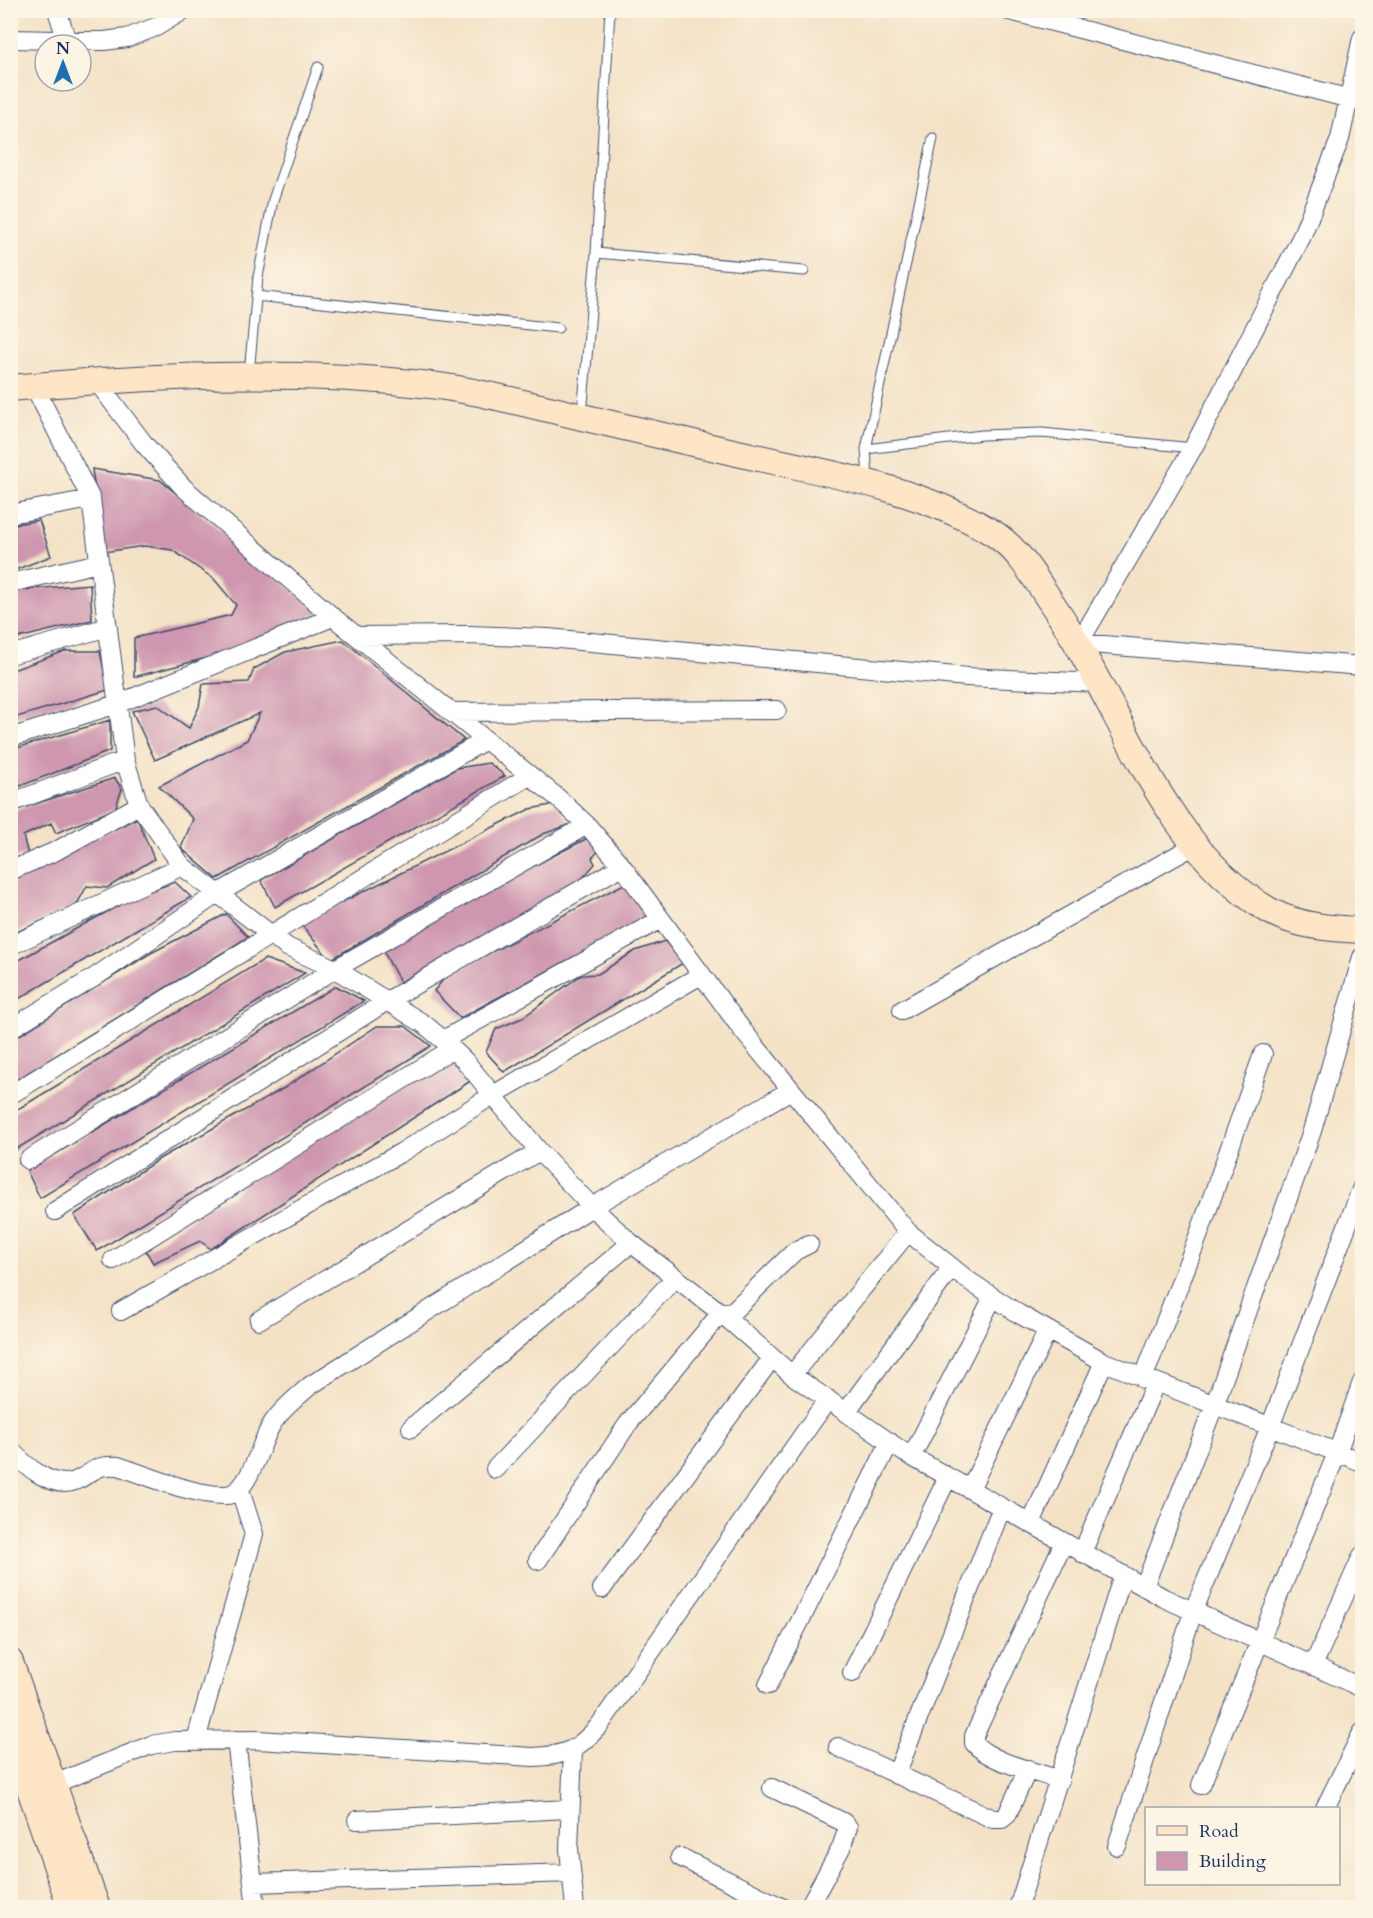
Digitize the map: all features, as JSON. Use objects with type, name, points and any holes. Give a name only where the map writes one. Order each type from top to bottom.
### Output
[{"type":"street","points":[[57,10],[64,33]]},
{"type":"street","points":[[1006,10],[1356,100]]},
{"type":"street","points":[[93,40],[127,38],[156,27],[179,12]]},
{"type":"street","points":[[1079,643],[1193,448],[1301,238],[1356,100],[1362,38]]},
{"type":"street","points":[[10,39],[33,39]]},
{"type":"street","points":[[1362,930],[1319,927],[1273,912],[1231,882],[1168,807],[1079,643],[1017,552],[993,533],[960,517],[868,482],[495,397],[424,384],[342,378],[249,376],[22,387],[91,499],[125,760],[139,805],[182,866],[287,947],[335,969],[387,1001],[448,1044],[539,1151],[592,1207],[631,1243],[674,1279],[721,1313],[792,1375],[912,1456],[1082,1553],[1193,1612],[1362,1688]]},
{"type":"street","points":[[98,383],[145,445],[184,488],[333,617],[587,825],[622,866],[743,1031],[908,1232],[952,1268],[993,1297],[1047,1332],[1104,1362],[1362,1462]]},
{"type":"street","points":[[10,514],[91,499]]},
{"type":"street","points":[[10,583],[99,563]]},
{"type":"street","points":[[10,738],[117,704],[333,617]]},
{"type":"street","points":[[10,655],[108,627]]},
{"type":"street","points":[[357,636],[468,635],[548,638],[967,677],[1099,683]]},
{"type":"street","points":[[1079,643],[1362,666]]},
{"type":"street","points":[[450,712],[777,710]]},
{"type":"street","points":[[10,1029],[95,977],[217,894],[484,741]]},
{"type":"street","points":[[10,803],[125,760]]},
{"type":"street","points":[[10,1095],[530,776]]},
{"type":"street","points":[[10,871],[56,850],[139,805]]},
{"type":"street","points":[[28,1160],[335,969],[587,825]]},
{"type":"street","points":[[902,1010],[1197,844]]},
{"type":"street","points":[[10,946],[182,866]]},
{"type":"street","points":[[55,1211],[387,1001],[622,866]]},
{"type":"street","points":[[113,1260],[448,1044],[661,919]]},
{"type":"street","points":[[1144,1587],[1214,1406],[1312,1131],[1362,957]]},
{"type":"street","points":[[121,1311],[402,1152],[493,1095],[701,975]]},
{"type":"street","points":[[1082,1553],[1149,1381],[1263,1054]]},
{"type":"street","points":[[196,1740],[254,1534],[240,1490],[273,1421],[311,1385],[592,1207],[791,1090]]},
{"type":"street","points":[[259,1320],[539,1151]]},
{"type":"street","points":[[1117,1846],[1193,1612],[1270,1427],[1362,1187]]},
{"type":"street","points":[[792,1375],[908,1232]]},
{"type":"street","points":[[411,1428],[631,1243]]},
{"type":"street","points":[[538,1560],[627,1425],[721,1313],[733,1311],[795,1251],[809,1244]]},
{"type":"street","points":[[846,1412],[952,1268]]},
{"type":"street","points":[[495,1469],[674,1279]]},
{"type":"street","points":[[912,1456],[993,1297]]},
{"type":"street","points":[[970,1489],[1047,1332]]},
{"type":"street","points":[[602,1589],[772,1358]]},
{"type":"street","points":[[1030,1523],[1104,1362]]},
{"type":"street","points":[[1201,1785],[1258,1641],[1337,1453],[1362,1382]]},
{"type":"street","points":[[54,1784],[151,1745],[196,1740],[389,1746],[533,1757],[554,1756],[573,1750],[598,1726],[828,1399]]},
{"type":"street","points":[[768,1685],[890,1442]]},
{"type":"street","points":[[10,1449],[19,1460],[52,1481],[75,1480],[90,1470],[104,1465],[118,1466],[205,1493],[227,1495],[240,1490]]},
{"type":"street","points":[[852,1673],[948,1477]]},
{"type":"street","points":[[896,1774],[1002,1507]]},
{"type":"street","points":[[1060,1780],[979,1749],[974,1743],[974,1736],[1064,1542]]},
{"type":"street","points":[[1313,1666],[1362,1556]]},
{"type":"street","points":[[1018,1908],[1123,1575]]},
{"type":"street","points":[[10,1662],[97,1908]]},
{"type":"street","points":[[10,1731],[72,1908]]},
{"type":"street","points":[[1326,1807],[1362,1733]]},
{"type":"street","points":[[236,1740],[256,1908]]},
{"type":"street","points":[[838,1747],[993,1819],[1002,1819],[1011,1809],[1028,1769]]},
{"type":"street","points":[[573,1750],[568,1809],[575,1908]]},
{"type":"street","points":[[772,1788],[843,1822],[848,1827],[841,1848],[808,1908]]},
{"type":"street","points":[[357,1820],[568,1809]]},
{"type":"street","points":[[680,1857],[783,1908]]},
{"type":"street","points":[[253,1883],[571,1873]]},
{"type":"lane","points":[[582,417],[596,253],[610,10]]},
{"type":"lane","points":[[249,376],[256,296],[273,200],[318,67]]},
{"type":"lane","points":[[868,482],[866,449],[933,138]]},
{"type":"lane","points":[[596,253],[804,271]]},
{"type":"lane","points":[[256,296],[558,327]]},
{"type":"lane","points":[[866,449],[982,435],[1042,432],[1193,448]]},
{"type":"building","points":[[92,469],[160,480],[320,613],[214,656],[134,677],[134,638],[231,615],[236,605],[214,579],[172,550],[145,546],[104,552]]},
{"type":"building","points":[[39,520],[51,556],[10,572],[10,525]]},
{"type":"building","points":[[90,584],[92,620],[10,640],[10,591]]},
{"type":"building","points":[[343,640],[464,740],[217,879],[181,848],[193,819],[159,786],[247,740],[260,713],[155,760],[132,711],[157,705],[189,728],[199,707],[203,684],[249,682],[254,669],[285,652]]},
{"type":"building","points":[[65,651],[100,651],[108,690],[10,719],[10,671]]},
{"type":"building","points":[[110,720],[110,751],[10,790],[10,750]]},
{"type":"building","points":[[489,763],[505,776],[275,907],[261,880],[457,768]]},
{"type":"building","points":[[115,778],[122,789],[115,809],[56,833],[51,823],[23,836],[28,855],[10,859],[10,812]]},
{"type":"building","points":[[556,804],[572,824],[543,834],[330,960],[300,923],[530,809]]},
{"type":"building","points":[[137,818],[154,859],[107,888],[87,886],[76,906],[10,935],[10,880]]},
{"type":"building","points":[[588,838],[601,848],[592,858],[595,864],[573,889],[400,982],[380,945]]},
{"type":"building","points":[[175,882],[191,897],[10,1004],[10,965],[134,897]]},
{"type":"building","points":[[626,883],[650,916],[460,1018],[434,991],[447,975]]},
{"type":"building","points":[[226,914],[248,937],[10,1084],[10,1041],[149,954]]},
{"type":"building","points":[[665,941],[683,963],[504,1072],[486,1052],[496,1029],[522,1018],[581,975],[598,974],[635,951]]},
{"type":"building","points":[[265,959],[305,973],[10,1153],[10,1114]]},
{"type":"building","points":[[336,986],[364,1001],[40,1198],[27,1171]]},
{"type":"building","points":[[377,1026],[405,1026],[431,1046],[97,1251],[74,1215],[159,1159],[284,1088]]},
{"type":"building","points":[[453,1057],[472,1080],[211,1249],[200,1241],[153,1263],[146,1251],[213,1203],[232,1197],[242,1184]]}]
